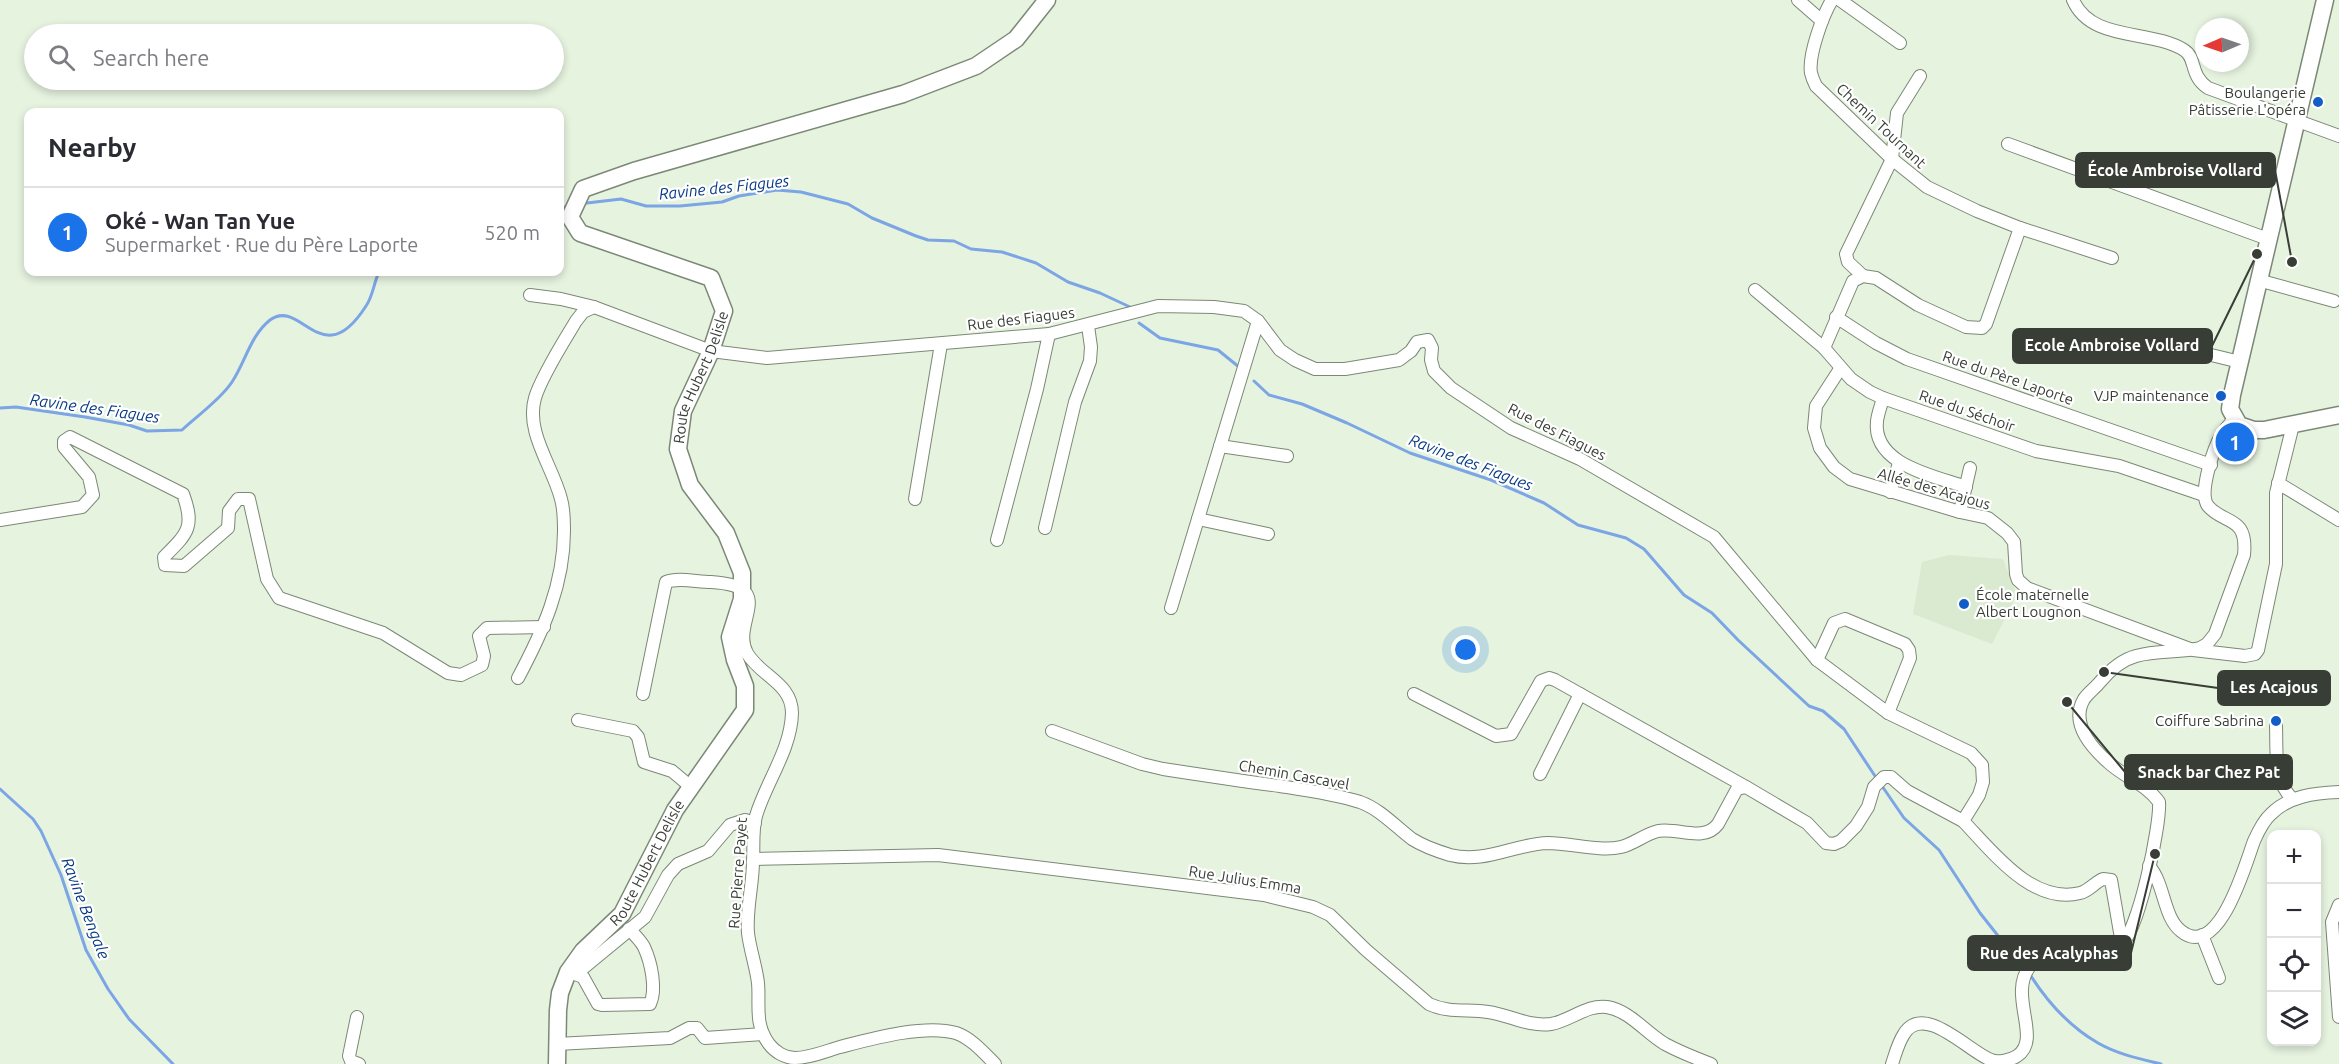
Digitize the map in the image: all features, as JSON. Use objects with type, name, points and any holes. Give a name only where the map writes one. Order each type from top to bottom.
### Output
[{"type":"main road","name":"Route Hubert Delisle","points":[[557,1064],[560,993],[584,951],[622,914],[675,810],[745,710],[745,686],[735,660],[730,637],[742,599],[742,573],[726,533],[690,485],[678,449],[683,411],[711,351],[724,311],[711,278],[580,233],[570,217],[583,189],[634,171],[903,94],[976,66],[1016,39],[1047,0]]},
{"type":"main road","points":[[2325,0],[2295,120],[2230,409],[2239,425],[2254,430],[2293,425],[2339,415]]},
{"type":"street","points":[[1798,0],[1822,21]]},
{"type":"street","name":"Chemin Tournant","points":[[1832,0],[1822,21],[1811,64],[1816,86],[1893,159],[1927,187],[1977,211],[2020,228],[2112,258]]},
{"type":"street","points":[[1840,0],[1900,43]]},
{"type":"street","points":[[2073,0],[2081,15],[2097,25],[2184,50],[2191,58],[2196,77],[2208,88],[2339,136]]},
{"type":"street","points":[[1920,76],[1897,113],[1893,159],[1846,254],[1848,262],[1863,276],[1876,278],[1918,305],[1966,327],[1982,328],[1986,324],[2020,228]]},
{"type":"street","points":[[2008,144],[2268,239]]},
{"type":"street","points":[[1824,348],[1853,281],[1863,276]]},
{"type":"street","points":[[2258,280],[2334,301]]},
{"type":"street","name":"Rue du Séchoir","points":[[1755,290],[1824,348],[1840,369],[1870,392],[1883,398],[2042,452],[2119,466],[2204,495]]},
{"type":"street","name":"Rue des Fiagues","points":[[530,295],[594,307],[711,351],[767,358],[1049,334],[1088,326],[1158,306],[1214,307],[1244,311],[1258,321],[1280,350],[1315,369],[1345,369],[1399,360],[1411,351],[1417,342],[1428,340],[1432,348],[1431,360],[1434,372],[1451,388],[1511,428],[1580,459],[1714,537],[1817,660],[1888,714],[1971,753],[1982,765],[1983,782],[1979,795],[1963,821]]},
{"type":"street","points":[[518,678],[544,627],[561,570],[564,517],[562,501],[536,432],[535,398],[576,321],[583,312],[594,307]]},
{"type":"street","name":"Rue du Père Laporte","points":[[1836,317],[1882,347],[1907,359],[2211,465]]},
{"type":"street","points":[[1171,608],[1258,321]]},
{"type":"street","points":[[1045,528],[1075,402],[1090,361],[1088,326]]},
{"type":"street","points":[[997,540],[1049,334]]},
{"type":"street","points":[[2141,338],[2240,362]]},
{"type":"street","points":[[915,499],[941,344]]},
{"type":"street","name":"Allée des Acajous","points":[[1840,369],[1816,406],[1814,428],[1820,448],[1834,467],[1850,479],[1960,513],[1988,518],[2011,537],[2016,548],[2016,574],[2027,588],[2193,650]]},
{"type":"street","points":[[1883,398],[1877,421],[1877,432],[1888,454],[1899,463],[1966,486]]},
{"type":"street","points":[[2193,650],[2206,645],[2215,634],[2244,555],[2245,547],[2240,529],[2234,522],[2207,505],[2204,495],[2205,484],[2221,435],[2234,419]]},
{"type":"street","points":[[1892,1064],[1904,1034],[1911,1027],[1920,1024],[1938,1027],[1992,1061],[2011,1062],[2025,1046],[2027,1039],[2021,984],[2030,966],[2043,954],[2059,951],[2099,951],[2122,944],[2131,931],[2138,913],[2149,866],[2159,816],[2159,802],[2148,791],[2108,763],[2087,740],[2080,722],[2080,710],[2084,700],[2107,674],[2122,662],[2138,655],[2193,650],[2245,656],[2255,654],[2258,650],[2275,570],[2275,503],[2278,483],[2293,425]]},
{"type":"street","points":[[0,520],[82,507],[93,495],[89,477],[64,447],[64,441],[70,437],[183,494],[190,514],[184,537],[164,557],[165,565],[184,566],[228,528],[229,511],[238,499],[249,499],[267,579],[279,598],[383,633],[448,673],[461,675],[482,665],[484,656],[479,636],[487,628],[544,627]]},
{"type":"street","points":[[1220,446],[1287,456]]},
{"type":"street","points":[[1890,492],[1899,463]]},
{"type":"street","points":[[1960,513],[1970,468]]},
{"type":"street","points":[[2278,483],[2339,520]]},
{"type":"street","points":[[1198,519],[1268,534]]},
{"type":"street","points":[[643,694],[666,582],[673,580],[717,583],[742,590]]},
{"type":"street","name":"Rue Pierre Payet","points":[[742,590],[749,599],[745,648],[753,661],[786,692],[792,710],[786,742],[755,823],[748,927],[758,984],[758,1023],[763,1034]]},
{"type":"street","points":[[1817,660],[1834,623],[1845,619],[1905,644],[1910,658],[1888,714]]},
{"type":"street","points":[[1414,694],[1496,736],[1504,736],[1511,734],[1541,681],[1549,678],[1555,680],[1801,819],[1818,837],[1830,844],[1841,841],[1856,826],[1868,807],[1874,787],[1884,777],[1891,777],[1907,791],[1963,821],[2015,873],[2035,886],[2055,894],[2070,895],[2084,892],[2103,879],[2111,880],[2122,944]]},
{"type":"street","points":[[1540,774],[1580,694]]},
{"type":"street","points":[[578,720],[633,731],[638,737],[644,762],[672,771],[691,787]]},
{"type":"street","points":[[2276,726],[2279,776],[2284,791],[2293,799]]},
{"type":"street","name":"Chemin Cascavel","points":[[1052,731],[1152,767],[1303,790],[1362,803],[1422,844],[1464,857],[1496,855],[1532,844],[1546,843],[1619,848],[1655,831],[1665,830],[1705,834],[1718,824],[1737,789],[1746,787]]},
{"type":"street","points":[[2149,866],[2158,879],[2173,923],[2186,935],[2202,935],[2219,923],[2233,899],[2255,838],[2268,816],[2280,805],[2293,799],[2339,792]]},
{"type":"street","points":[[629,929],[644,946],[654,998],[650,1004],[598,1004],[585,979],[572,973],[629,929],[645,917],[668,875],[678,864],[708,851],[730,825],[746,820],[755,823]]},
{"type":"street","name":"Rue Julius Emma","points":[[754,859],[938,855],[1264,895],[1313,907],[1330,915],[1366,950],[1429,1004],[1437,1008],[1489,1012],[1524,1023],[1541,1025],[1554,1023],[1589,1008],[1604,1006],[1617,1009],[1627,1015],[1663,1043],[1711,1064]]},
{"type":"street","points":[[2339,905],[2332,922],[2339,1016]]},
{"type":"street","points":[[2202,935],[2219,978]]},
{"type":"street","points":[[357,1017],[349,1056],[351,1061],[359,1064]]},
{"type":"street","points":[[557,1044],[670,1038],[689,1028],[697,1028],[705,1038],[763,1034],[776,1051],[783,1055],[811,1060],[887,1037],[935,1030],[966,1037],[995,1064]]},
{"type":"shaded area","name":"École maternelle Albert Lougnon","points":[[1949,555],[2003,559],[2017,595],[1992,644],[1913,614],[1922,562]]},
{"type":"waterway","name":"Ravine des Fiagues","points":[[587,203],[621,199],[646,206],[680,206],[722,202],[739,196],[777,190],[801,192],[848,204],[872,218],[928,240],[954,241],[971,249],[1002,252],[1036,263],[1068,282],[1130,307]]},
{"type":"waterway","name":"Ravine des Fiagues","points":[[0,408],[16,407],[85,417],[129,425],[147,431],[182,430],[227,388],[237,374],[258,333],[270,320],[281,316],[292,318],[324,335],[337,334],[351,325],[366,306],[378,276]]},
{"type":"waterway","name":"Ravine des Fiagues","points":[[1139,323],[1160,338],[1218,350],[1239,367]]},
{"type":"waterway","name":"Ravine des Fiagues","points":[[1254,381],[1269,395],[1302,404],[1410,453],[1491,480],[1544,503],[1578,525],[1626,538],[1644,549],[1684,595],[1712,613],[1809,706],[1823,711],[1844,729],[1875,776]]},
{"type":"waterway","name":"Ravine des Fiagues","points":[[1882,786],[1904,818],[1939,850],[1980,913],[1999,937],[2017,954],[2025,967]]},
{"type":"waterway","name":"Ravine Bengale","points":[[0,789],[33,819],[41,831],[61,875],[86,950],[108,989],[129,1019],[173,1064]]},
{"type":"waterway","name":"Ravine des Fiagues","points":[[2029,973],[2059,1012],[2088,1037],[2121,1053],[2161,1064]]},
{"type":"place","name":"Boulangerie Pâtisserie L'opéra","points":[[2318,102]]},
{"type":"place","name":"Ecole Ambroise Vollard","points":[[2257,254]]},
{"type":"place","name":"École Ambroise Vollard","points":[[2292,262]]},
{"type":"place","name":"VJP maintenance","points":[[2221,396]]},
{"type":"place","name":"Oké - Wan Tan Yue","points":[[2235,442]]},
{"type":"place","name":"École maternelle Albert Lougnon","points":[[1964,604]]},
{"type":"place","name":"Les Acajous","points":[[2104,672]]},
{"type":"place","name":"Snack bar Chez Pat","points":[[2067,702]]},
{"type":"place","name":"Coiffure Sabrina","points":[[2276,721]]},
{"type":"place","name":"Rue des Acalyphas","points":[[2155,854]]}]
